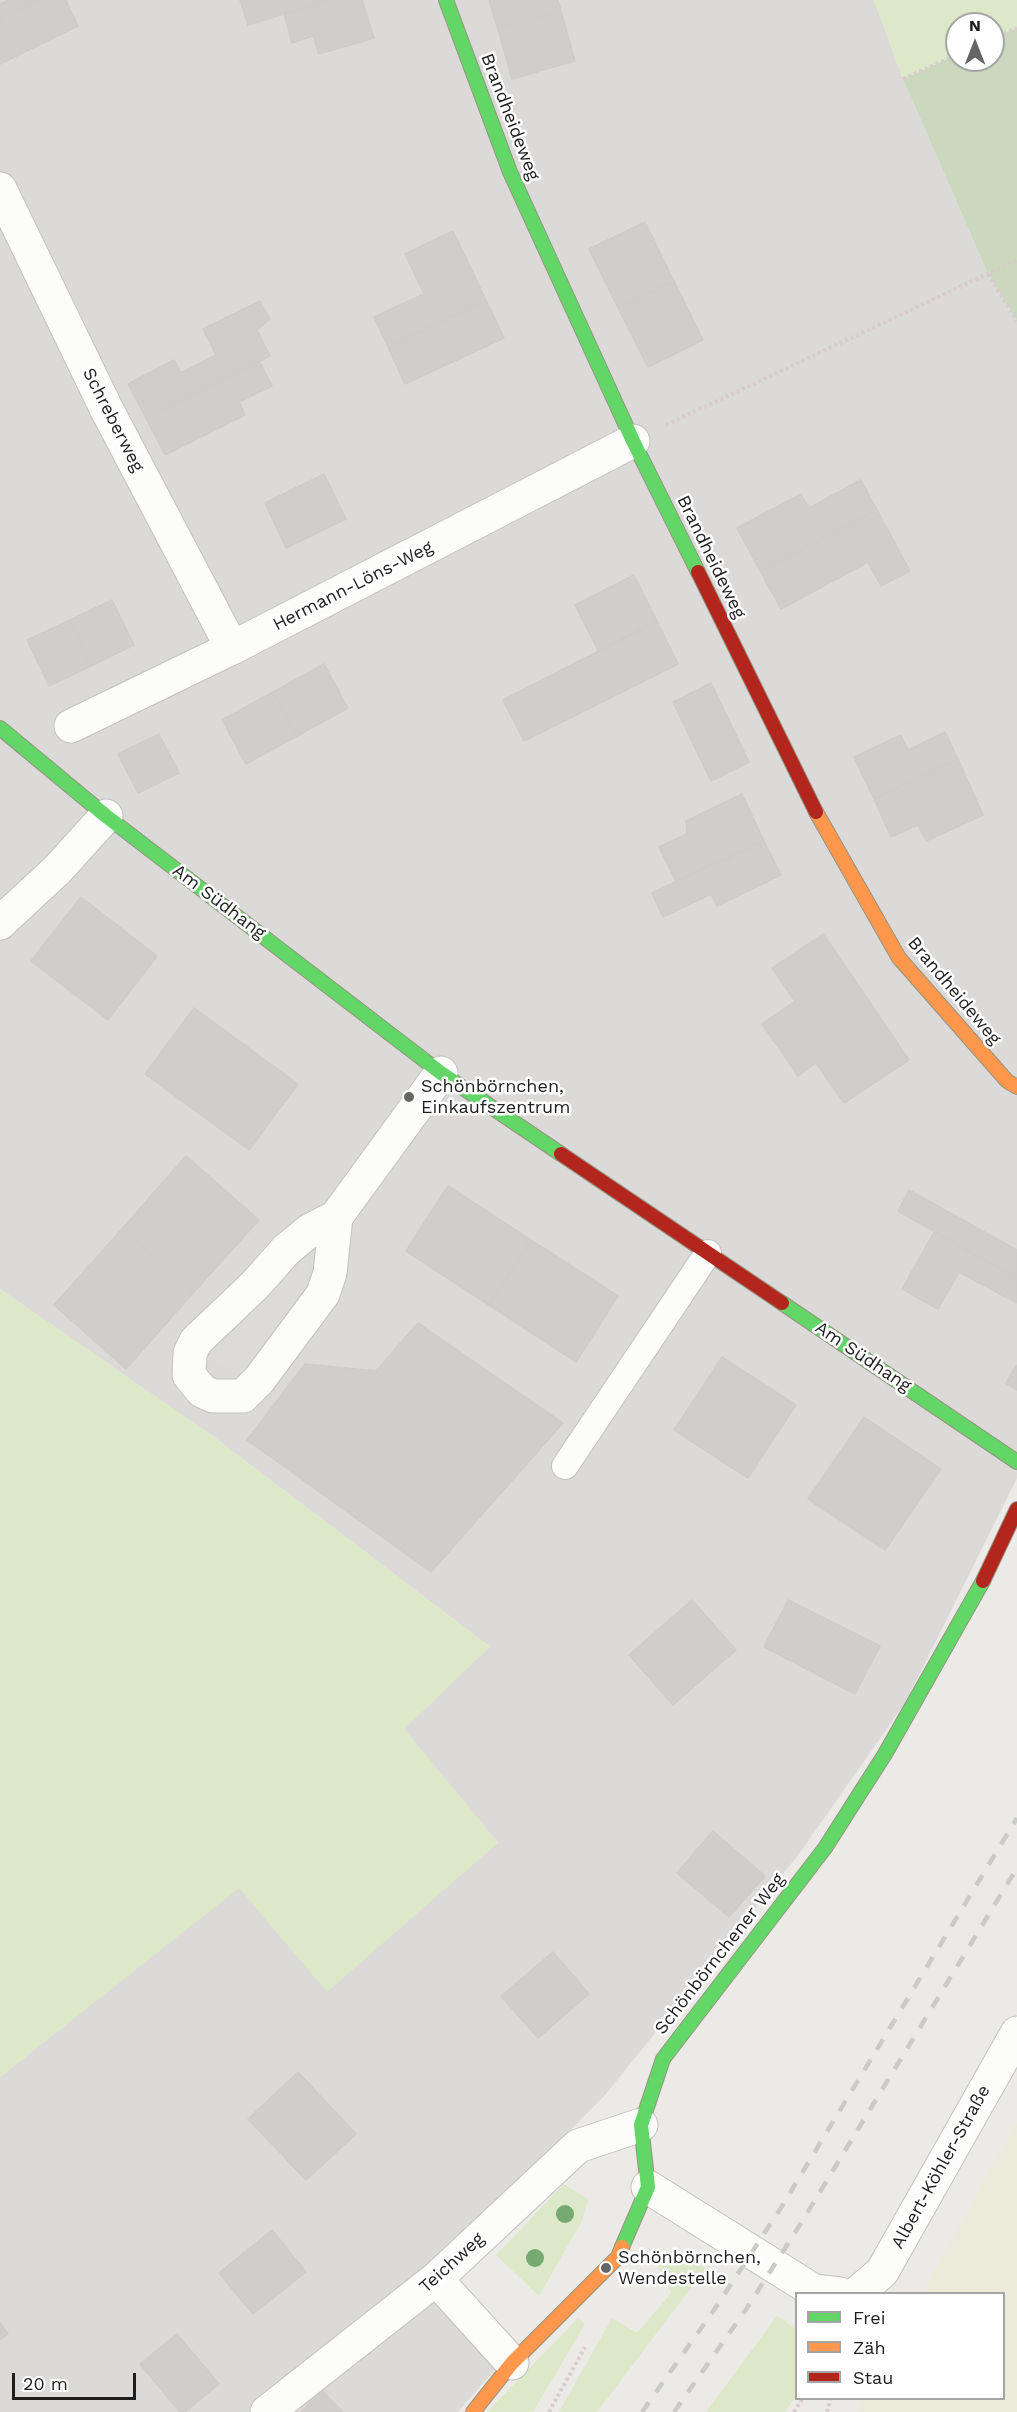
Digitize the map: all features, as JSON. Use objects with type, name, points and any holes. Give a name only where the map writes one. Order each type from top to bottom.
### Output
[{"type":"street","name":"Brandheideweg","points":[[446,0],[510,172],[633,441],[817,813],[899,958],[1007,1081],[1017,1087]]},
{"type":"street","name":"Schreberweg","points":[[0,189],[106,408],[232,648]]},
{"type":"street","name":"Hermann-Löns-Weg","points":[[71,726],[232,648],[633,441]]},
{"type":"street","name":"Am Südhang","points":[[0,728],[106,816],[441,1073],[1017,1462]]},
{"type":"street","points":[[0,923],[58,869],[106,816]]},
{"type":"street","points":[[336,1217],[331,1264],[323,1294],[259,1380],[243,1396],[213,1396],[202,1391],[189,1376],[190,1353],[196,1341],[255,1285],[286,1250],[309,1231],[336,1217],[441,1073]]},
{"type":"street","name":"Schönbörnchener Weg","points":[[473,2412],[512,2363],[618,2257],[648,2187],[641,2126],[663,2059],[825,1848],[885,1754],[975,1598],[1017,1509]]},
{"type":"street","name":"Albert-Köhler-Straße","points":[[858,2292],[882,2272],[1017,2033]]},
{"type":"street","name":"Teichweg","points":[[267,2412],[436,2280],[578,2146],[641,2126]]},
{"type":"street","points":[[648,2187],[814,2291],[823,2292]]},
{"type":"street","points":[[436,2280],[512,2363]]},
{"type":"lane","points":[[565,1466],[708,1253]]},
{"type":"path","points":[[903,79],[945,60]]},
{"type":"path","points":[[633,441],[1017,260]]},
{"type":"path","points":[[988,274],[1017,321]]},
{"type":"shaded area","points":[[0,0],[874,0],[903,79],[988,274],[1017,321],[1017,1478],[905,1703],[799,1854],[606,2094],[475,2227],[416,2278],[497,2367],[458,2412],[0,2412],[0,2077],[239,1887],[498,1843],[404,1729],[489,1646],[214,1437],[0,1289]]},
{"type":"shaded area","points":[[310,1257],[304,1295],[238,1374],[211,1358],[289,1269]]},
{"type":"shaded area","points":[[1017,2121],[1017,2412],[856,2412],[863,2400],[1005,2400],[1005,2292],[923,2292]]},
{"type":"green space","points":[[874,0],[1017,0],[1017,28],[1005,33],[1005,12],[945,12],[945,60],[903,79]]},
{"type":"green space","points":[[1017,28],[1017,321],[988,274],[903,79],[945,60],[945,72],[1005,72],[1005,33]]},
{"type":"green space","points":[[0,1289],[214,1437],[490,1647],[404,1729],[498,1843],[327,1992],[239,1888],[0,2077]]},
{"type":"green space","points":[[564,2184],[588,2199],[582,2221],[539,2296],[496,2255]]},
{"type":"green space","points":[[671,2252],[706,2268],[597,2412],[559,2412],[612,2318],[637,2333],[671,2293],[657,2264]]},
{"type":"green space","points":[[777,2316],[795,2328],[795,2397],[785,2412],[706,2412]]},
{"type":"green space","points":[[578,2318],[585,2324],[533,2412],[487,2412]]},
{"type":"building","points":[[8,0],[38,0],[0,18],[0,4]]},
{"type":"building","points":[[38,0],[66,0],[78,26],[0,64],[0,18]]},
{"type":"building","points":[[240,0],[330,0],[248,25]]},
{"type":"building","points":[[330,0],[362,0],[374,38],[319,54],[313,36],[292,43],[284,13]]},
{"type":"building","points":[[489,0],[558,0],[561,11],[498,29]]},
{"type":"building","points":[[561,11],[575,61],[512,79],[498,29]]},
{"type":"building","points":[[645,222],[674,281],[618,308],[589,249]]},
{"type":"building","points":[[453,231],[486,300],[388,347],[374,317],[424,294],[405,254]]},
{"type":"building","points":[[674,281],[703,340],[648,367],[618,308]]},
{"type":"building","points":[[486,300],[504,338],[405,384],[388,347]]},
{"type":"building","points":[[260,301],[270,319],[257,330],[270,356],[146,418],[128,384],[174,360],[181,373],[216,355],[203,329]]},
{"type":"building","points":[[259,361],[272,386],[239,402],[245,415],[165,455],[146,418]]},
{"type":"building","points":[[324,474],[346,519],[286,548],[265,503]]},
{"type":"building","points":[[861,480],[877,510],[760,571],[737,528],[801,494],[809,508]]},
{"type":"building","points":[[877,510],[910,571],[881,586],[868,562],[781,609],[760,571]]},
{"type":"building","points":[[634,575],[657,621],[599,652],[575,605]]},
{"type":"building","points":[[112,600],[134,645],[91,666],[70,620]]},
{"type":"building","points":[[70,620],[91,666],[49,686],[27,640]]},
{"type":"building","points":[[657,621],[678,664],[524,741],[503,700]]},
{"type":"building","points":[[324,664],[348,708],[297,736],[273,692]]},
{"type":"building","points":[[711,683],[749,762],[711,781],[673,702]]},
{"type":"building","points":[[273,692],[297,736],[246,764],[222,720]]},
{"type":"building","points":[[945,732],[958,759],[874,799],[854,757],[901,735],[908,750]]},
{"type":"building","points":[[159,734],[179,773],[138,793],[118,754]]},
{"type":"building","points":[[958,759],[983,815],[926,841],[918,825],[891,837],[874,799]]},
{"type":"building","points":[[742,794],[764,841],[676,881],[659,847],[687,834],[686,821]]},
{"type":"building","points":[[764,841],[781,875],[717,906],[711,894],[663,917],[652,893]]},
{"type":"building","points":[[81,897],[157,956],[108,1020],[31,961]]},
{"type":"building","points":[[823,934],[865,995],[781,1051],[762,1024],[795,1001],[772,968]]},
{"type":"building","points":[[865,995],[909,1060],[844,1103],[816,1063],[798,1076],[781,1051]]},
{"type":"building","points":[[194,1008],[298,1084],[249,1150],[145,1074]]},
{"type":"building","points":[[186,1156],[259,1220],[194,1292],[122,1229]]},
{"type":"building","points":[[448,1186],[531,1240],[489,1305],[406,1251]]},
{"type":"building","points":[[909,1190],[1017,1250],[1017,1278],[898,1211]]},
{"type":"building","points":[[122,1229],[194,1292],[126,1369],[54,1305]]},
{"type":"building","points":[[934,1232],[1017,1278],[1017,1303],[959,1272],[938,1309],[902,1289]]},
{"type":"building","points":[[531,1240],[618,1296],[576,1362],[489,1305]]},
{"type":"building","points":[[418,1323],[563,1423],[431,1572],[247,1440],[305,1364],[376,1371]]},
{"type":"building","points":[[722,1357],[796,1405],[748,1478],[674,1430]]},
{"type":"building","points":[[1017,1365],[1017,1390],[1006,1383]]},
{"type":"building","points":[[864,1417],[941,1469],[885,1550],[808,1499]]},
{"type":"building","points":[[692,1600],[736,1650],[673,1705],[629,1655]]},
{"type":"building","points":[[788,1600],[880,1646],[855,1694],[764,1647]]},
{"type":"building","points":[[713,1831],[765,1876],[729,1917],[677,1873]]},
{"type":"building","points":[[553,1952],[589,1994],[538,2038],[501,1996]]},
{"type":"building","points":[[298,2072],[356,2134],[306,2180],[248,2119]]},
{"type":"building","points":[[272,2230],[306,2272],[253,2314],[219,2273]]},
{"type":"building","points":[[0,2323],[8,2334],[0,2340]]},
{"type":"building","points":[[177,2334],[219,2384],[185,2412],[180,2412],[140,2364]]},
{"type":"building","points":[[322,2391],[343,2412],[301,2412]]},
{"type":"railway","points":[[642,2412],[716,2307],[779,2211],[1017,1818]]},
{"type":"railway","points":[[674,2412],[747,2308],[801,2223],[1017,1868]]},
{"type":"traffic: fast","points":[[446,0],[510,172],[633,441],[698,572]]},
{"type":"traffic: fast","points":[[0,728],[106,816],[441,1073],[561,1154]]},
{"type":"traffic: fast","points":[[782,1303],[1017,1462]]},
{"type":"traffic: fast","points":[[622,2247],[648,2187],[641,2125],[663,2059],[825,1848],[885,1754],[983,1581]]},
{"type":"traffic: slow","points":[[816,812],[899,958],[1007,1081],[1017,1087]]},
{"type":"traffic: slow","points":[[473,2412],[512,2363],[618,2257],[622,2247]]},
{"type":"traffic: jam","points":[[698,572],[816,812]]},
{"type":"traffic: jam","points":[[561,1154],[782,1303]]},
{"type":"traffic: jam","points":[[983,1581],[1017,1509]]},
{"type":"place","name":"Schönbörnchen, Einkaufszentrum","points":[[409,1097]]},
{"type":"place","name":"Schönbörnchen, Wendestelle","points":[[606,2268]]}]
